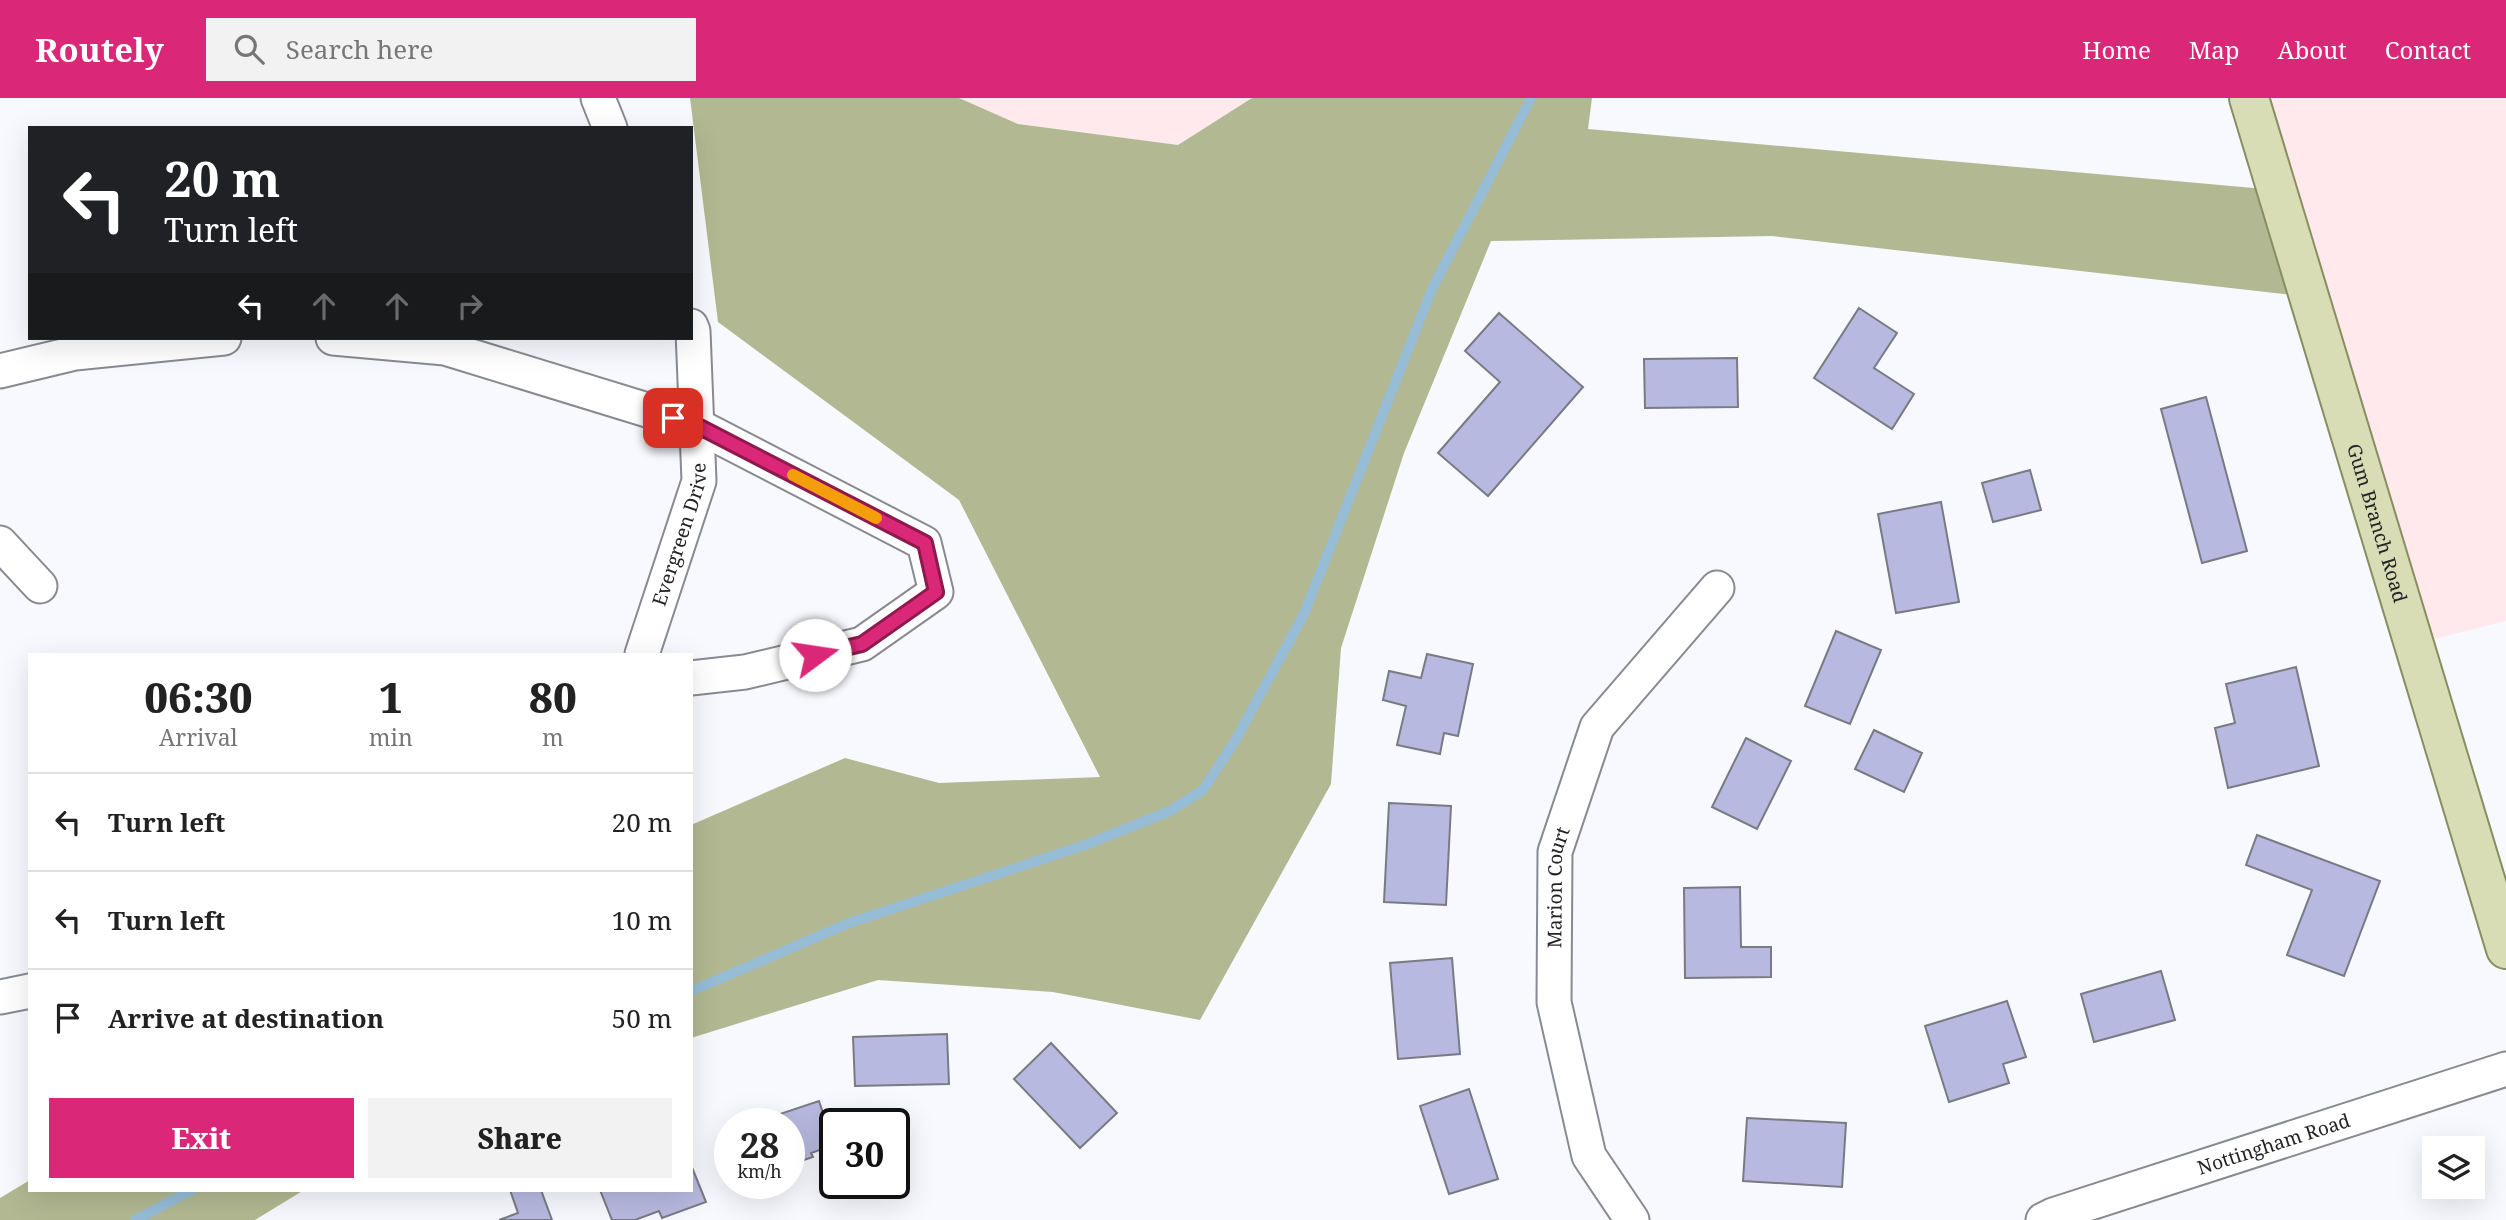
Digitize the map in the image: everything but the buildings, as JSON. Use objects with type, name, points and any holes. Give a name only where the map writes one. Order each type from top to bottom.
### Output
[{"type":"main road","name":"Gum Branch Road","points":[[2249,98],[2506,950]]},
{"type":"street","points":[[598,98],[609,126]]},
{"type":"street","name":"Evergreen Drive","points":[[642,653],[699,481],[693,331]]},
{"type":"street","points":[[0,371],[75,353],[204,340]]},
{"type":"street","points":[[355,340],[445,348],[696,425],[925,543],[936,592],[862,644],[745,672],[693,678]]},
{"type":"street","points":[[0,543],[40,586]]},
{"type":"street","name":"Marion Court","points":[[1632,1220],[1588,1156],[1554,1002],[1555,852],[1597,727],[1717,588]]},
{"type":"street","points":[[0,997],[28,991]]},
{"type":"street","name":"Nottingham Road","points":[[2043,1220],[2066,1210],[2506,1069]]},
{"type":"shaded area","points":[[959,98],[1252,98],[1178,145],[1018,124]]},
{"type":"shaded area","points":[[2249,98],[2506,98],[2506,621],[2414,644]]},
{"type":"green space","points":[[690,98],[959,98],[1018,124],[1178,145],[1252,98],[1592,98],[1588,129],[2276,190],[2309,297],[1772,236],[1491,241],[1404,453],[1341,648],[1331,784],[1200,1020],[1053,992],[878,980],[693,1037],[693,824],[845,758],[939,783],[1100,777],[959,500],[718,322]]},
{"type":"green space","points":[[28,1181],[28,1192],[301,1192],[255,1220],[0,1220],[0,1198]]},
{"type":"waterway","points":[[693,990],[849,923],[1085,845],[1170,811],[1203,790],[1235,741],[1304,614],[1432,289],[1531,98]]},
{"type":"waterway","points":[[135,1220],[188,1192]]},
{"type":"slow traffic","points":[[793,475],[876,518]]},
{"type":"route","points":[[673,418],[696,425],[925,543],[936,592],[862,644],[815,655]]}]
